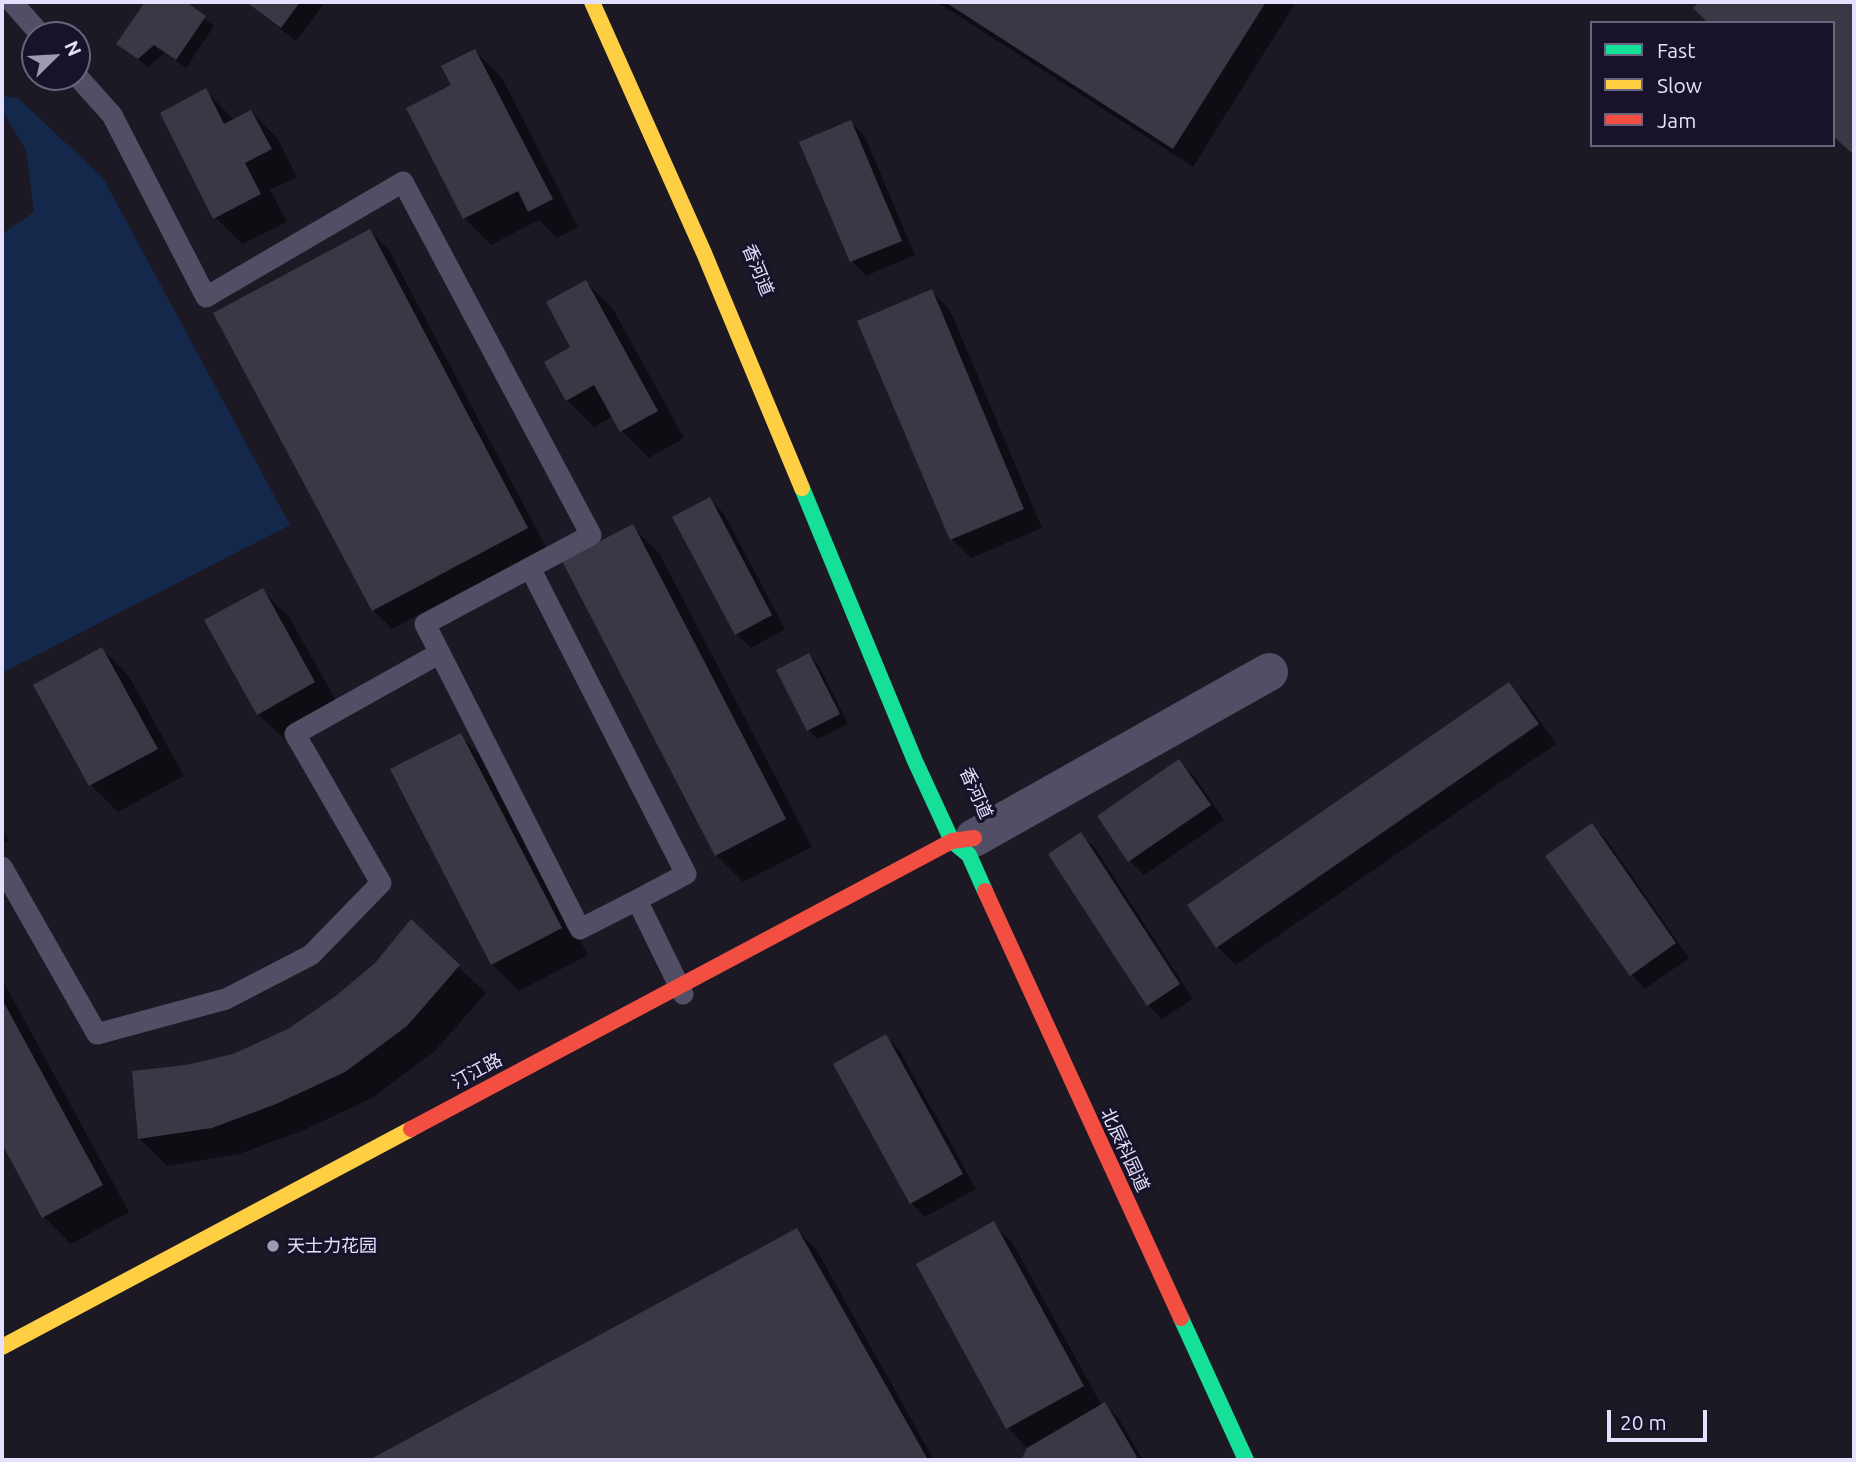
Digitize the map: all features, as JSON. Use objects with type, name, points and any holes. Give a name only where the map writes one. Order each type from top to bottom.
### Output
[{"type":"street","points":[[592,2],[699,241],[915,761],[964,844],[1269,672]]},
{"type":"street","name":"汀江路","points":[[2,1347],[685,998],[964,844]]},
{"type":"street","name":"北辰科园道","points":[[964,844],[1246,1460]]},
{"type":"lane","points":[[12,2],[29,21]]},
{"type":"lane","points":[[90,91],[112,115],[205,297],[403,181],[591,535],[425,624],[580,929],[686,874],[530,568]]},
{"type":"lane","points":[[2,867],[97,1034],[226,999],[311,955],[381,883],[295,734],[440,653]]},
{"type":"lane","points":[[637,900],[685,998]]},
{"type":"water","points":[[2,96],[18,98],[103,178],[290,525],[2,673],[2,234],[34,212],[26,150],[2,110]]},
{"type":"building","points":[[145,2],[186,2],[206,16],[176,60],[154,45],[138,59],[116,44]]},
{"type":"building","points":[[246,2],[300,2],[281,28]]},
{"type":"building","points":[[945,2],[1266,2],[1173,149]]},
{"type":"building","points":[[1699,2],[1854,2],[1854,155],[1835,138],[1835,21],[1706,21],[1693,8]]},
{"type":"building","points":[[475,49],[553,199],[528,212],[518,191],[463,219],[406,108],[451,85],[441,66]]},
{"type":"building","points":[[206,88],[224,124],[251,110],[272,149],[245,163],[261,194],[213,219],[160,113]]},
{"type":"building","points":[[851,120],[902,241],[850,262],[799,142]]},
{"type":"building","points":[[370,229],[528,528],[372,611],[213,313]]},
{"type":"building","points":[[586,280],[658,411],[620,432],[594,385],[566,401],[544,362],[570,347],[546,302]]},
{"type":"building","points":[[932,289],[1024,509],[950,540],[857,321]]},
{"type":"building","points":[[710,497],[772,615],[735,635],[672,517]]},
{"type":"building","points":[[633,524],[786,819],[715,856],[562,561]]},
{"type":"building","points":[[263,588],[315,682],[257,715],[204,620]]},
{"type":"building","points":[[102,647],[158,749],[89,786],[33,685]]},
{"type":"building","points":[[809,653],[840,714],[807,731],[776,670]]},
{"type":"building","points":[[1509,682],[1539,724],[1216,948],[1187,905]]},
{"type":"building","points":[[461,733],[562,928],[491,965],[390,769]]},
{"type":"building","points":[[1179,759],[1211,805],[1128,862],[1097,816]]},
{"type":"building","points":[[1592,823],[1676,943],[1630,976],[1545,856]]},
{"type":"building","points":[[1081,832],[1180,984],[1147,1006],[1048,854]]},
{"type":"building","points":[[411,919],[460,965],[407,1026],[345,1072],[276,1104],[212,1128],[138,1139],[132,1071],[186,1065],[233,1054],[288,1029],[337,995],[375,963]]},
{"type":"building","points":[[2,999],[103,1185],[42,1218],[2,1144]]},
{"type":"building","points":[[886,1034],[963,1174],[910,1204],[833,1064]]},
{"type":"building","points":[[994,1221],[1084,1386],[1006,1429],[916,1264]]},
{"type":"building","points":[[797,1228],[928,1460],[369,1460]]},
{"type":"building","points":[[1105,1402],[1137,1457],[1131,1460],[1021,1460],[1027,1448]]},
{"type":"traffic: fast","points":[[802,488],[915,761],[952,841],[969,855],[985,891]]},
{"type":"traffic: fast","points":[[1181,1318],[1246,1460]]},
{"type":"traffic: slow","points":[[592,2],[704,253],[802,488]]},
{"type":"traffic: slow","points":[[2,1347],[411,1129]]},
{"type":"traffic: jam","points":[[411,1129],[952,841],[974,838]]},
{"type":"traffic: jam","points":[[985,891],[1181,1318]]},
{"type":"place","name":"天士力花园","points":[[273,1246]]}]
